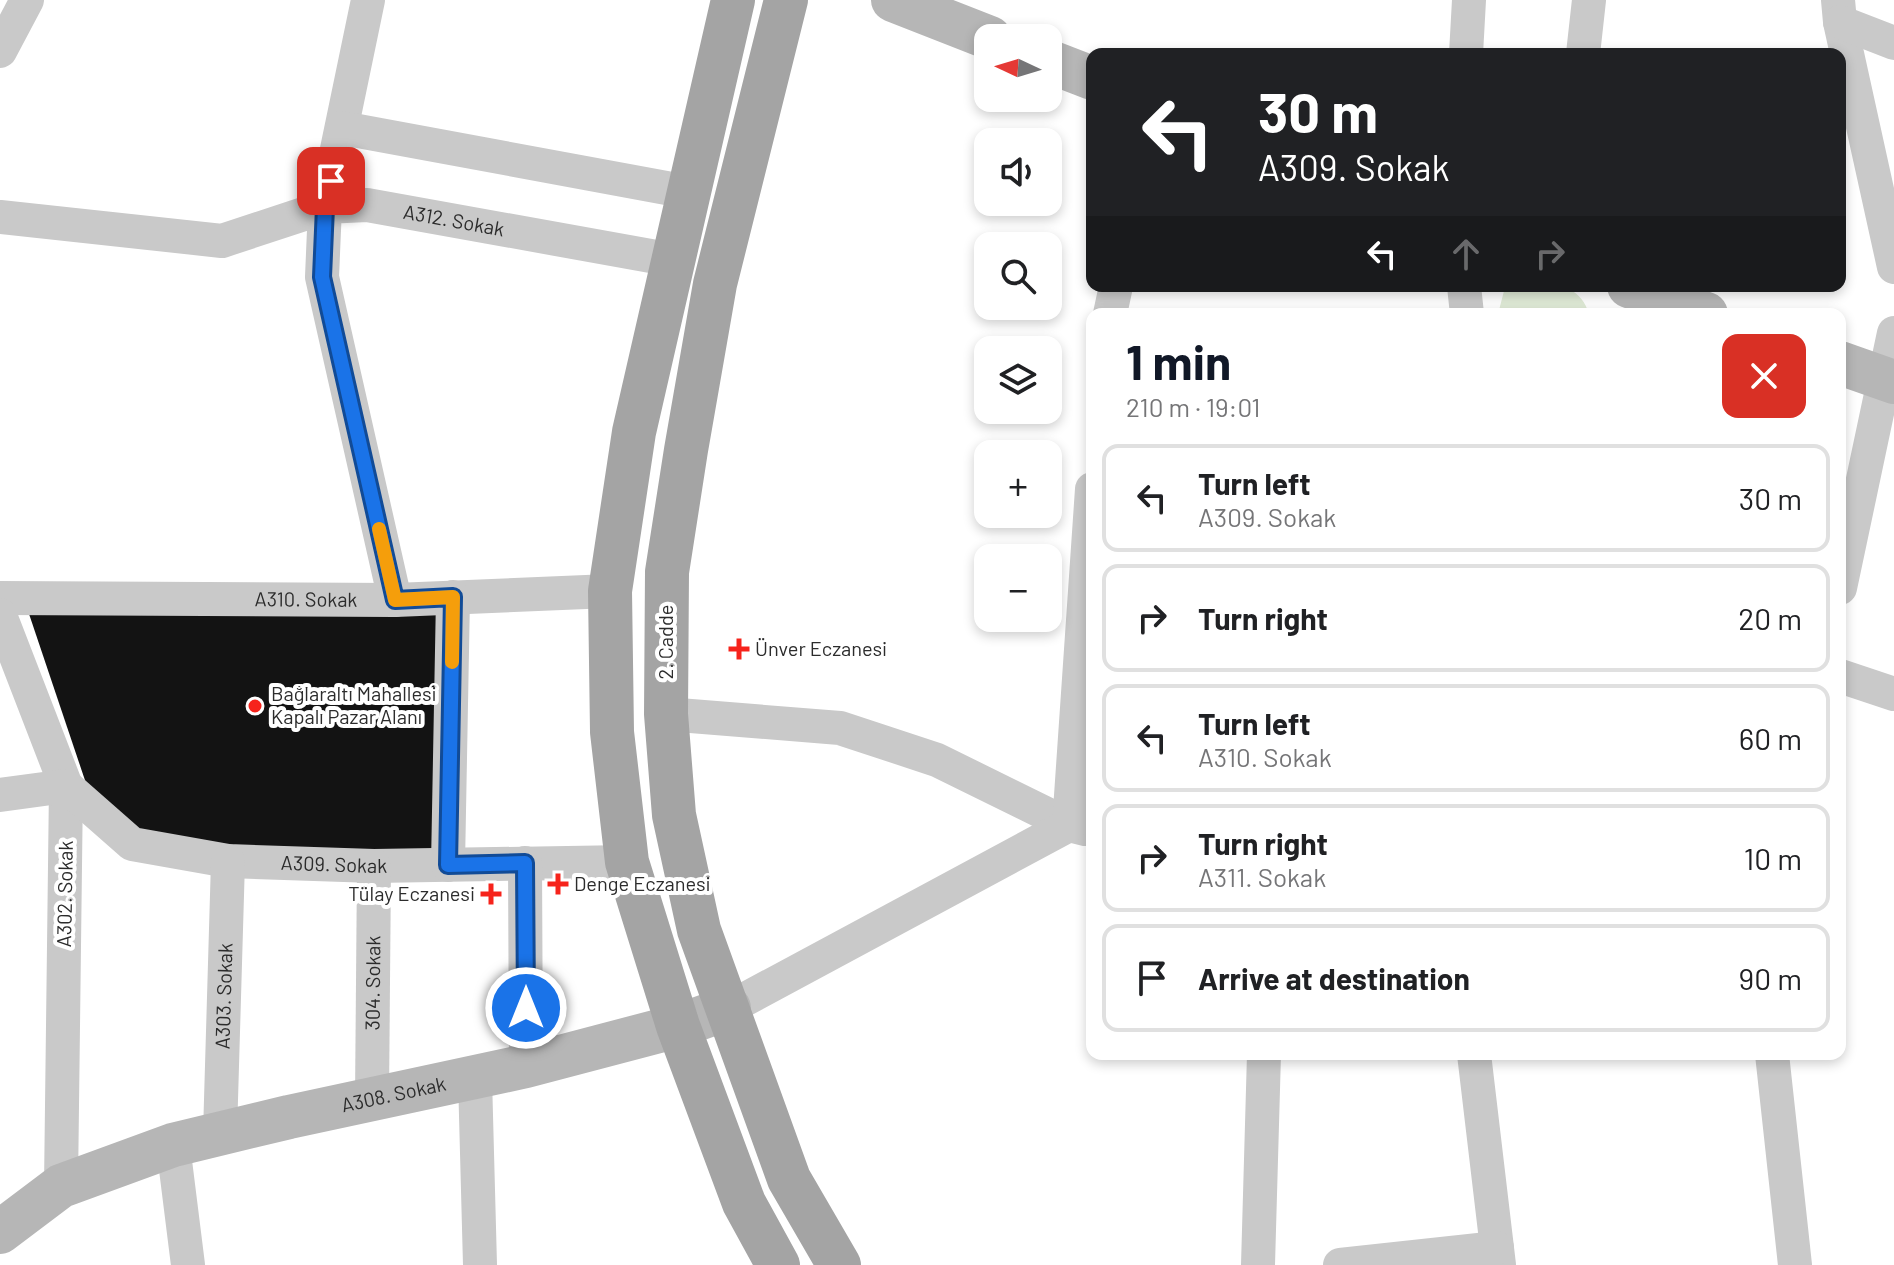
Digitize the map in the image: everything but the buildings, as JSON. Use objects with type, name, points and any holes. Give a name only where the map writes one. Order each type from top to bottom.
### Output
[{"type":"main road","points":[[733,0],[634,432],[610,591],[612,732],[627,862],[678,1026],[744,1203],[778,1265]]},
{"type":"main road","name":"2. Cadde","points":[[786,0],[715,284],[686,450],[667,572],[666,714],[674,815],[699,930],[789,1179],[839,1265]]},
{"type":"main road","points":[[893,0],[974,32]]},
{"type":"main road","points":[[1062,66],[1086,76]]},
{"type":"main road","points":[[1628,296],[1680,308]]},
{"type":"main road","points":[[1846,365],[1889,380]]},
{"type":"main road","name":"A308. Sokak","points":[[0,1232],[61,1186],[173,1145],[526,1066],[678,1026],[729,1008]]},
{"type":"street","points":[[0,51],[27,0]]},
{"type":"street","points":[[368,0],[325,207],[322,277],[395,600]]},
{"type":"street","points":[[1466,48],[1469,0]]},
{"type":"street","points":[[1584,48],[1589,0]]},
{"type":"street","points":[[1839,11],[1894,43]]},
{"type":"street","points":[[1839,11],[1888,213],[1894,267]]},
{"type":"street","points":[[342,128],[688,192]]},
{"type":"street","name":"A312. Sokak","points":[[0,217],[222,241],[325,207],[367,205],[673,260]]},
{"type":"street","points":[[1846,563],[1889,380],[1894,333]]},
{"type":"street","name":"A310. Sokak","points":[[0,598],[395,600],[610,591]]},
{"type":"street","points":[[448,865],[453,597]]},
{"type":"street","name":"A302. Sokak","points":[[3,632],[66,786],[61,1186]]},
{"type":"street","points":[[1081,828],[1086,674]]},
{"type":"street","points":[[1846,678],[1894,694]]},
{"type":"street","points":[[666,714],[840,728],[937,760],[1081,828]]},
{"type":"street","points":[[0,795],[66,786]]},
{"type":"street","name":"A309. Sokak","points":[[66,786],[132,844],[228,861],[374,866],[627,862]]},
{"type":"street","points":[[729,1008],[1081,828]]},
{"type":"street","name":"A303. Sokak","points":[[220,1134],[228,861]]},
{"type":"street","points":[[525,863],[526,1066]]},
{"type":"street","name":"304. Sokak","points":[[372,1099],[374,866]]},
{"type":"street","points":[[1258,1265],[1264,1060]]},
{"type":"street","points":[[1340,1265],[1498,1257],[1475,1060]]},
{"type":"street","points":[[1773,1060],[1795,1265]]},
{"type":"street","points":[[475,1078],[480,1265]]},
{"type":"street","points":[[173,1145],[188,1265]]},
{"type":"green space","points":[[1504,292],[1573,292],[1586,308],[1500,308]]},
{"type":"slow traffic","points":[[379,529],[395,600],[453,597],[452,662]]},
{"type":"place","name":"Ünver Eczanesi","points":[[739,649]]},
{"type":"place","name":"Bağlaraltı Mahallesi Kapalı Pazar Alanı","points":[[255,706]]},
{"type":"place","name":"Denge Eczanesi","points":[[558,884]]},
{"type":"place","name":"Tülay Eczanesi","points":[[491,894]]},
{"type":"route","points":[[331,181],[325,207],[322,277],[395,600],[453,597],[448,865],[525,863],[526,1008]]}]
